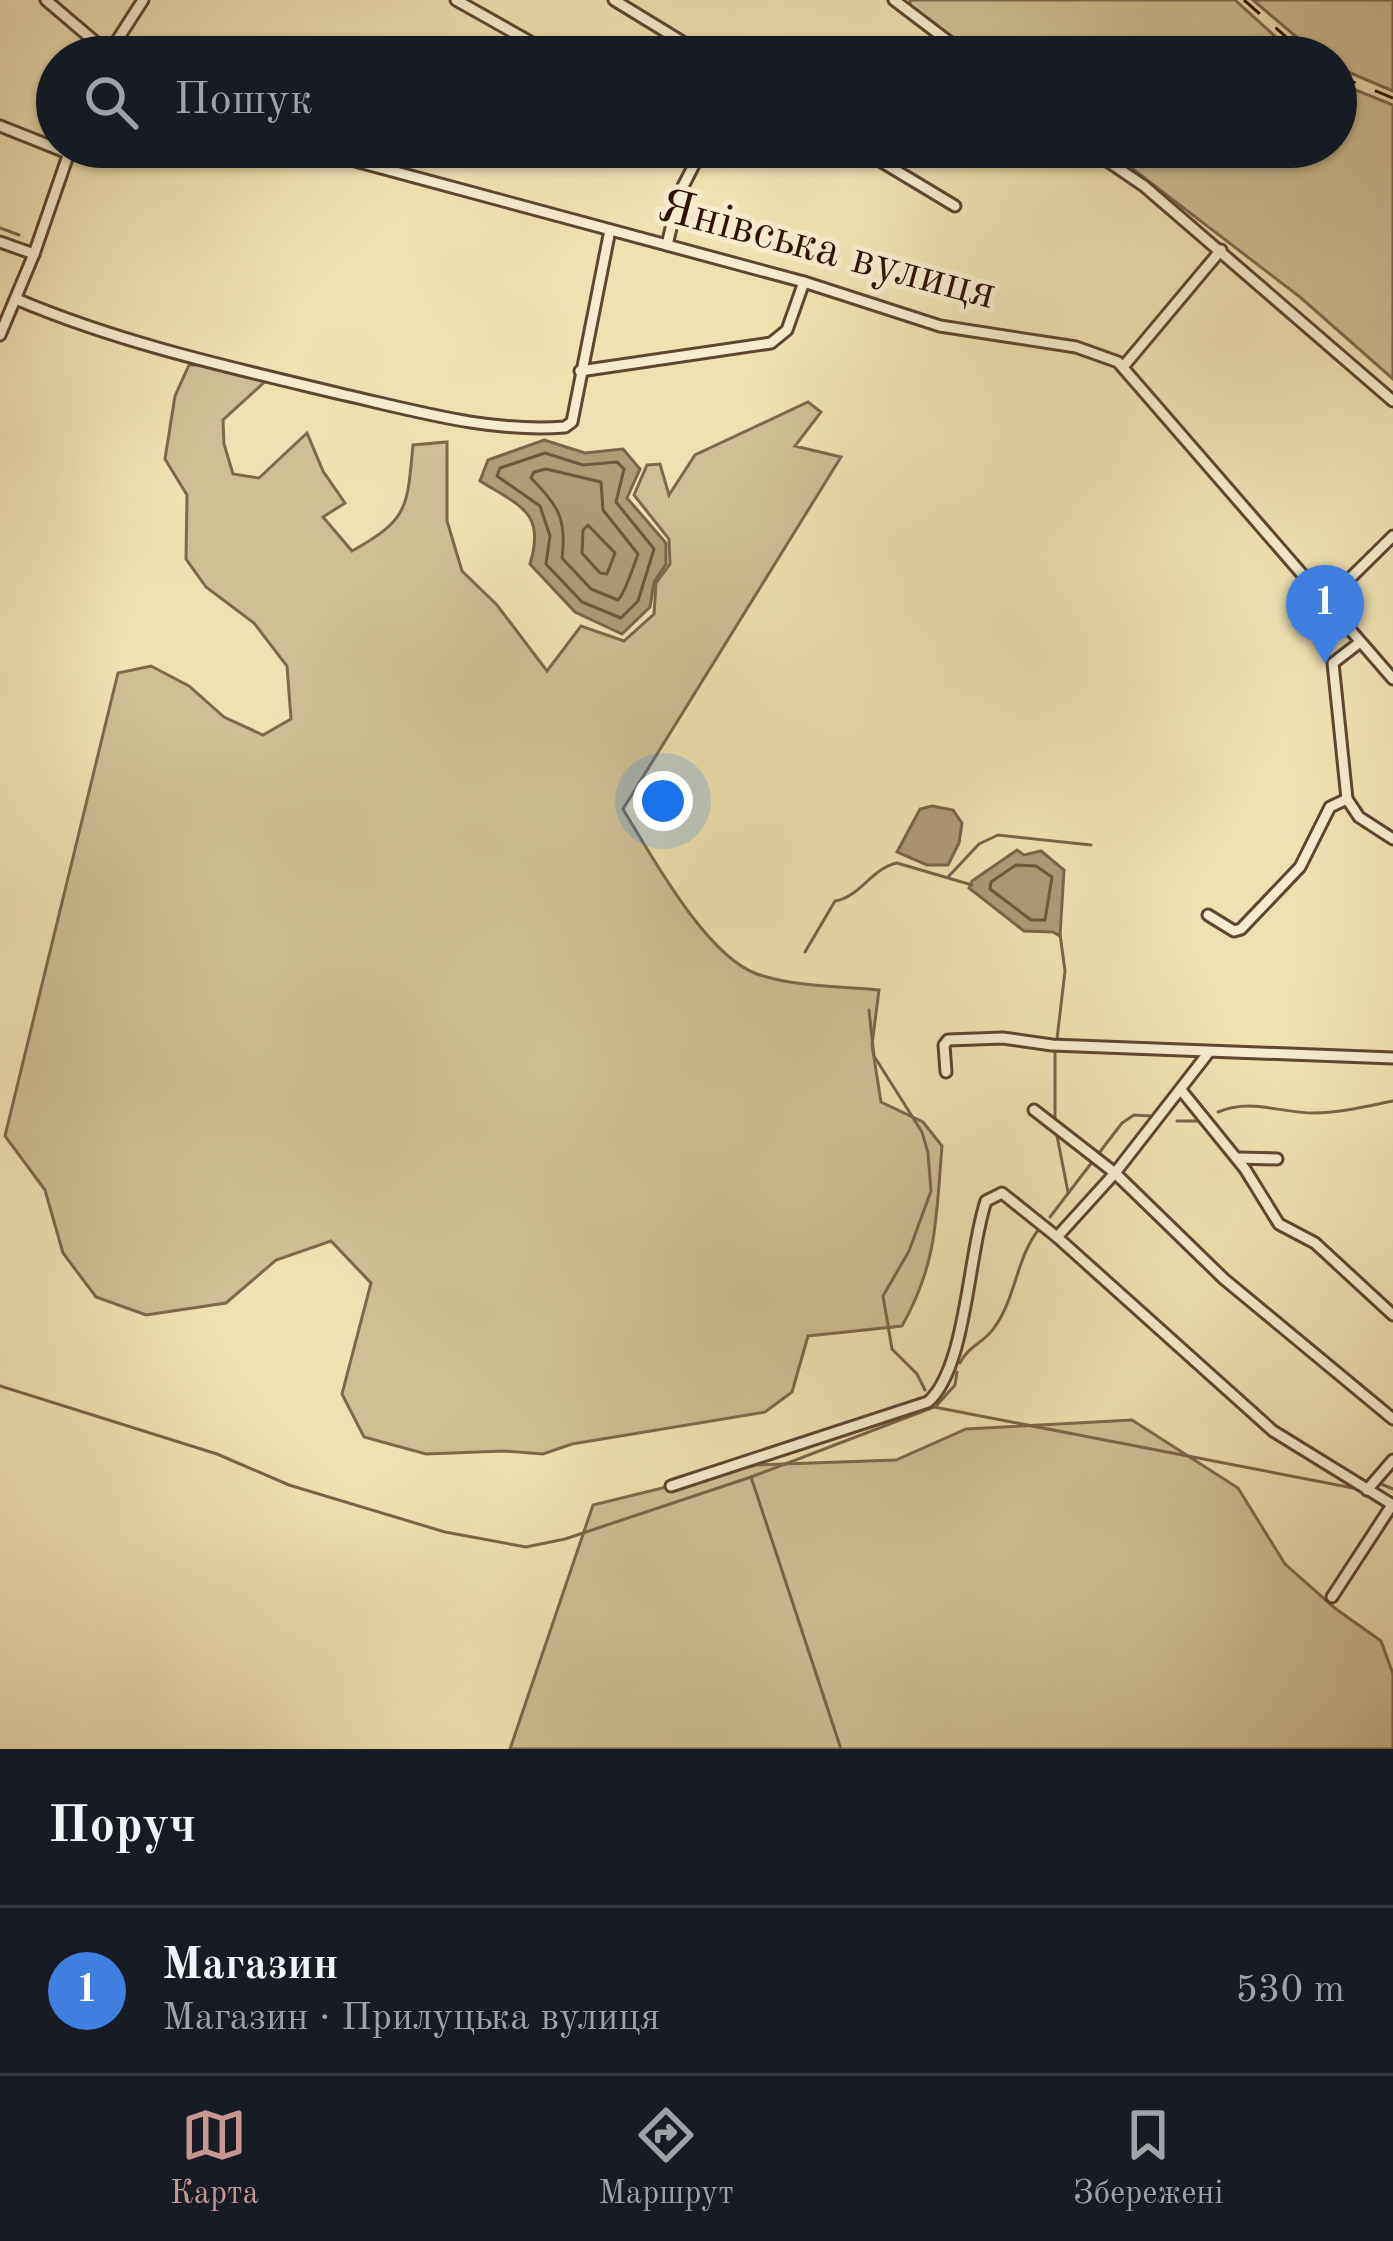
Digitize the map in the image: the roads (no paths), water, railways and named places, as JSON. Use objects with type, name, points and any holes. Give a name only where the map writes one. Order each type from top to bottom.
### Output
[{"type":"street","points":[[46,0],[86,36]]},
{"type":"street","points":[[121,36],[143,0]]},
{"type":"street","points":[[456,0],[520,36]]},
{"type":"street","points":[[614,0],[672,36]]},
{"type":"street","points":[[894,0],[941,36]]},
{"type":"street","points":[[0,126],[36,139]]},
{"type":"street","points":[[0,334],[63,168]]},
{"type":"street","name":"Янівська вулиця","points":[[381,168],[804,282],[940,326],[1076,346],[1123,367]]},
{"type":"street","points":[[667,245],[679,194],[692,168]]},
{"type":"street","points":[[892,168],[955,206]]},
{"type":"street","points":[[1118,168],[1221,250],[1393,401]]},
{"type":"street","points":[[16,298],[87,329],[184,357],[435,416],[565,428],[572,422],[610,230]]},
{"type":"street","points":[[0,242],[34,254]]},
{"type":"street","points":[[1221,250],[1123,367],[1393,680]]},
{"type":"street","points":[[580,371],[771,343],[787,330],[804,282]]},
{"type":"street","points":[[1324,604],[1393,536]]},
{"type":"street","points":[[1359,643],[1333,663],[1347,799],[1359,817],[1393,839]]},
{"type":"street","points":[[1208,915],[1234,932],[1241,929],[1300,867],[1330,806],[1347,799]]},
{"type":"street","points":[[946,1072],[944,1045],[948,1040],[1003,1038],[1052,1045],[1393,1058]]},
{"type":"street","points":[[1057,1237],[1115,1173],[1209,1052]]},
{"type":"street","points":[[1181,1090],[1237,1158],[1279,1224],[1316,1244],[1393,1315]]},
{"type":"street","points":[[1034,1110],[1115,1173],[1224,1279],[1393,1419]]},
{"type":"street","points":[[1237,1158],[1277,1159]]},
{"type":"street","points":[[671,1486],[928,1402],[945,1382],[986,1201],[996,1194],[1007,1195],[1273,1431],[1393,1505],[1332,1597]]},
{"type":"street","points":[[1367,1490],[1393,1460]]},
{"type":"water","points":[[544,440],[585,453],[623,449],[640,469],[627,498],[666,543],[666,564],[654,582],[650,607],[622,634],[575,612],[530,564],[532,521],[518,505],[480,481],[488,460]]},
{"type":"water","points":[[920,809],[953,810],[962,823],[948,865],[927,865],[897,852]]},
{"type":"water","points":[[1017,850],[1024,855],[1041,851],[1064,870],[1060,936],[1024,931],[969,888],[972,881]]},
{"type":"waterway","points":[[0,228],[19,235]]},
{"type":"waterway","points":[[948,877],[979,844],[998,835],[1091,845]]},
{"type":"waterway","points":[[805,952],[835,901],[888,866],[897,863],[972,885]]},
{"type":"waterway","points":[[1057,1039],[1065,971],[1060,934]]},
{"type":"waterway","points":[[869,1010],[874,1056],[922,1132],[928,1153],[931,1191],[909,1251],[883,1296],[892,1349],[917,1374],[925,1390]]},
{"type":"waterway","points":[[1055,1051],[1055,1121]]},
{"type":"waterway","points":[[1218,1112],[1254,1106],[1324,1113],[1393,1101]]},
{"type":"waterway","points":[[1050,1217],[1122,1123],[1134,1115],[1152,1116]]},
{"type":"waterway","points":[[1177,1121],[1198,1121]]},
{"type":"waterway","points":[[1056,1131],[1068,1192]]},
{"type":"waterway","points":[[960,1363],[1001,1316],[1025,1252],[1039,1229]]},
{"type":"waterway","points":[[937,1405],[955,1385],[957,1372]]},
{"type":"waterway","points":[[0,1386],[217,1454],[289,1485],[445,1532],[526,1547],[565,1539],[751,1477],[934,1407],[1353,1488]]},
{"type":"waterway","points":[[751,1477],[841,1749]]},
{"type":"waterway","points":[[1381,1484],[1393,1489]]},
{"type":"railway","points":[[1244,0],[1285,36]]},
{"type":"railway","points":[[1357,83],[1393,98]]},
{"type":"place","name":"Магазин","points":[[1325,664]]}]
